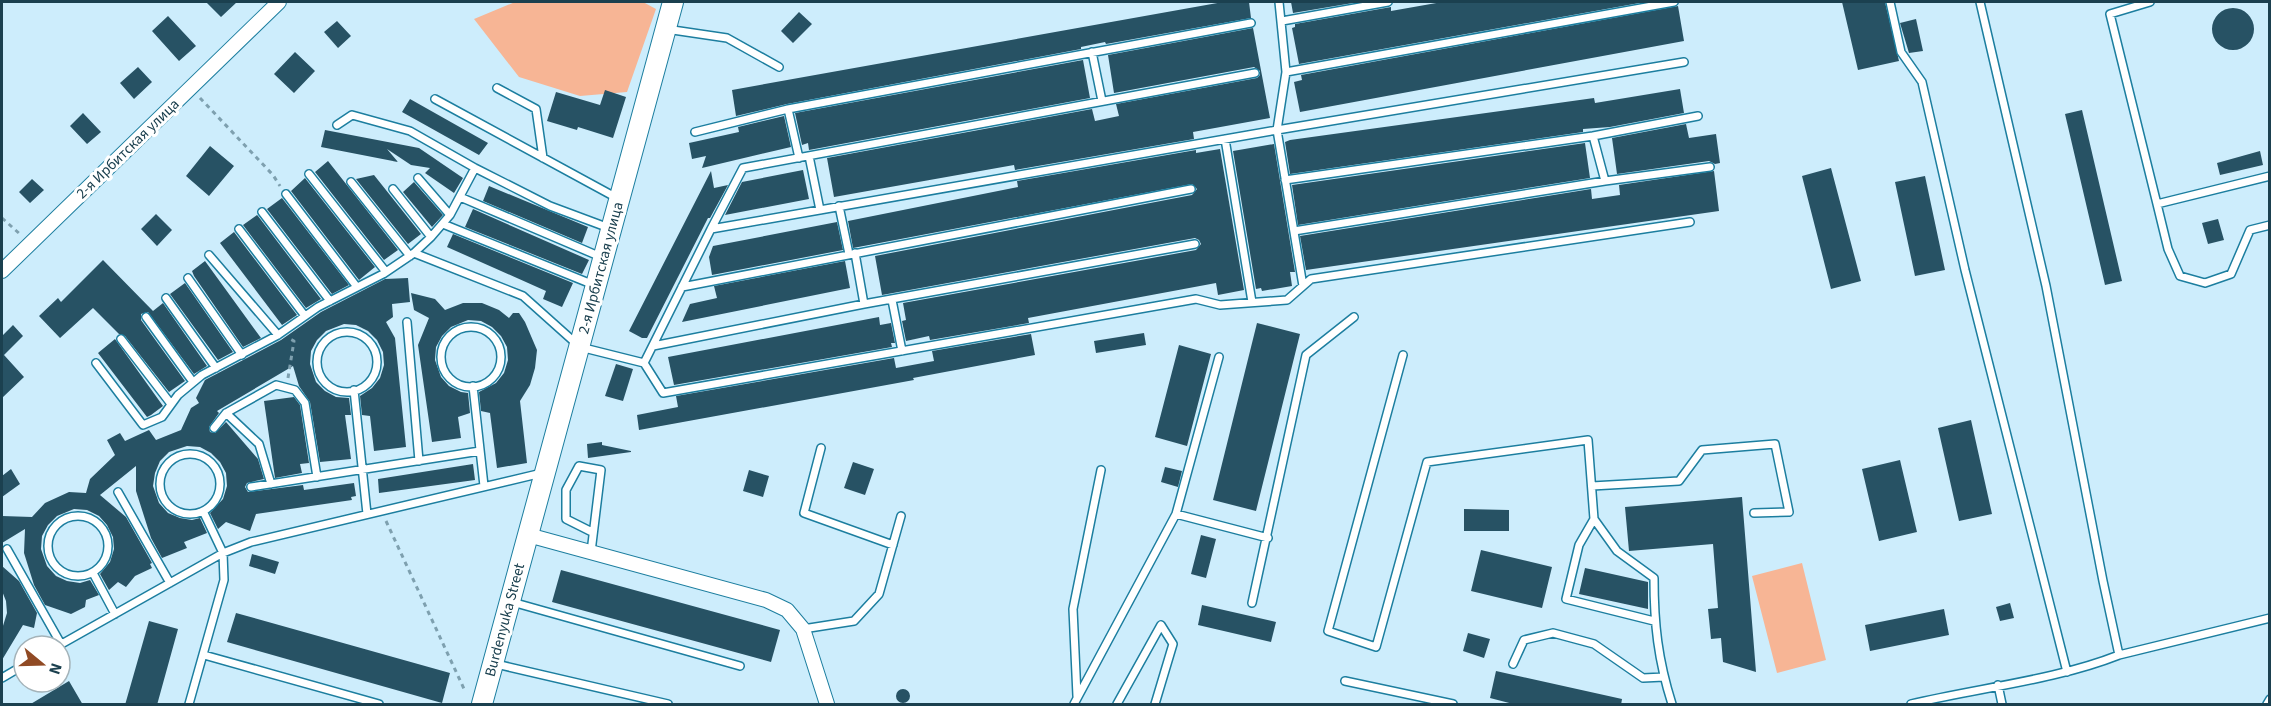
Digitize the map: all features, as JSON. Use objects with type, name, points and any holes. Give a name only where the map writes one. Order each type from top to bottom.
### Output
[{"type":"street","name":"2-я Ирбитская улица","points":[[2,271],[279,2]]},
{"type":"street","name":"2-я Ирбитская улица","points":[[528,535],[673,2]]},
{"type":"street","points":[[528,535],[766,600],[787,610],[803,629],[827,705]]},
{"type":"street","name":"Burdenyuka Street","points":[[482,705],[528,535]]},
{"type":"lane","points":[[1279,2],[1287,72],[1277,130],[1303,286]]},
{"type":"lane","points":[[1282,21],[1388,2]]},
{"type":"lane","points":[[1287,72],[1674,2]]},
{"type":"lane","points":[[1890,2],[1901,52],[1922,82],[1965,270],[2067,672]]},
{"type":"lane","points":[[1980,2],[2046,286],[2119,655]]},
{"type":"lane","points":[[2150,2],[2110,14],[2168,249],[2180,276],[2205,283],[2231,274],[2250,230],[2270,225]]},
{"type":"lane","points":[[695,132],[788,109],[1251,23]]},
{"type":"lane","points":[[666,29],[727,38],[779,67]]},
{"type":"lane","points":[[1092,52],[1102,101]]},
{"type":"lane","points":[[711,229],[1277,130],[1684,62]]},
{"type":"lane","points":[[644,363],[743,168],[1255,73]]},
{"type":"lane","points":[[497,88],[536,109],[543,158]]},
{"type":"lane","points":[[435,99],[619,200]]},
{"type":"lane","points":[[788,109],[799,158]]},
{"type":"lane","points":[[338,125],[352,115],[410,131],[475,168],[550,206],[612,229]]},
{"type":"lane","points":[[1285,180],[1593,136],[1698,116]]},
{"type":"lane","points":[[1593,136],[1605,181]]},
{"type":"lane","points":[[1225,139],[1252,302]]},
{"type":"lane","points":[[810,156],[820,210]]},
{"type":"lane","points":[[1294,231],[1605,181],[1710,167]]},
{"type":"lane","points":[[96,363],[142,425],[162,417],[178,395],[202,375],[278,335],[304,316],[386,272],[412,254],[450,215],[475,168]]},
{"type":"lane","points":[[309,174],[386,272]]},
{"type":"lane","points":[[2157,204],[2270,176]]},
{"type":"lane","points":[[418,178],[450,215]]},
{"type":"lane","points":[[351,182],[412,254],[523,296],[580,347],[644,363],[663,393],[1196,299],[1220,305],[1287,300],[1311,279],[1690,222]]},
{"type":"lane","points":[[393,189],[431,237]]},
{"type":"lane","points":[[682,287],[1191,189]]},
{"type":"lane","points":[[286,194],[357,287]]},
{"type":"lane","points":[[460,197],[604,258]]},
{"type":"lane","points":[[840,206],[864,304]]},
{"type":"lane","points":[[262,212],[330,301]]},
{"type":"lane","points":[[443,224],[596,286]]},
{"type":"lane","points":[[239,229],[304,316]]},
{"type":"lane","points":[[653,346],[864,304],[1195,244]]},
{"type":"lane","points":[[209,255],[278,335]]},
{"type":"lane","points":[[188,278],[242,355]]},
{"type":"lane","points":[[166,298],[216,368]]},
{"type":"lane","points":[[892,300],[902,351]]},
{"type":"lane","points":[[146,317],[193,382]]},
{"type":"lane","points":[[1252,603],[1268,538],[1306,355],[1354,317]]},
{"type":"lane","points":[[407,322],[419,461]]},
{"type":"lane","points":[[467,327],[478,327],[487,331],[500,347],[499,368],[493,377],[485,383],[473,386],[455,382],[447,375],[442,363],[441,352],[445,342],[457,330],[467,327]]},
{"type":"lane","points":[[343,332],[353,332],[363,336],[376,352],[375,373],[369,382],[354,390],[341,391],[331,387],[323,380],[317,368],[320,348],[333,335],[343,332]]},
{"type":"lane","points":[[121,339],[171,404]]},
{"type":"lane","points":[[1403,355],[1328,631],[1376,646],[1427,462],[1588,440],[1594,519],[1617,551],[1653,578],[1654,621],[1664,677],[1672,705]]},
{"type":"lane","points":[[1076,701],[1176,514],[1220,357]]},
{"type":"lane","points":[[214,428],[226,414],[276,385],[295,390],[305,403],[317,477]]},
{"type":"lane","points":[[473,386],[484,486]]},
{"type":"lane","points":[[354,390],[367,514]]},
{"type":"lane","points":[[226,414],[259,444],[272,484]]},
{"type":"lane","points":[[1592,486],[1678,481],[1702,450],[1775,444],[1789,512],[1754,513]]},
{"type":"lane","points":[[821,448],[804,513],[893,545]]},
{"type":"lane","points":[[251,488],[480,451]]},
{"type":"lane","points":[[197,454],[207,458],[219,474],[221,485],[219,495],[213,504],[203,511],[184,513],[174,509],[166,502],[160,480],[164,470],[176,457],[197,454]]},
{"type":"lane","points":[[591,552],[601,470],[579,466],[566,490],[566,519],[592,532]]},
{"type":"lane","points":[[1076,701],[1073,609],[1101,470]]},
{"type":"lane","points":[[72,638],[223,553],[250,542],[546,472]]},
{"type":"lane","points":[[118,492],[170,582]]},
{"type":"lane","points":[[189,705],[224,580],[223,553],[203,511]]},
{"type":"lane","points":[[1176,514],[1268,538]]},
{"type":"lane","points":[[73,516],[84,517],[94,520],[102,528],[108,547],[106,558],[93,573],[80,577],[71,576],[61,572],[53,565],[48,553],[47,542],[51,532],[63,519],[73,516]]},
{"type":"lane","points":[[803,629],[854,621],[879,594],[901,516]]},
{"type":"lane","points":[[1594,519],[1579,546],[1566,599],[1654,621]]},
{"type":"lane","points":[[7,549],[53,634]]},
{"type":"lane","points":[[93,573],[115,614]]},
{"type":"lane","points":[[510,602],[741,666]]},
{"type":"lane","points":[[1911,705],[2067,672],[2119,655],[2270,618]]},
{"type":"lane","points":[[1117,705],[1161,625],[1173,644],[1155,705]]},
{"type":"lane","points":[[1514,664],[1524,640],[1553,633],[1594,644],[1643,678],[1664,677]]},
{"type":"lane","points":[[204,655],[379,705]]},
{"type":"lane","points":[[494,664],[668,705]]},
{"type":"lane","points":[[2,666],[4,676]]},
{"type":"lane","points":[[1345,681],[1453,705]]},
{"type":"lane","points":[[1998,685],[2002,705]]},
{"type":"lane","points":[[2267,705],[2270,699]]},
{"type":"path","points":[[191,88],[273,176],[286,194]]},
{"type":"path","points":[[2,218],[30,243]]},
{"type":"path","points":[[278,335],[294,341],[286,388]]},
{"type":"path","points":[[381,511],[465,691]]},
{"type":"shaded area","points":[[515,2],[643,2],[656,9],[627,92],[580,96],[519,77],[474,19]]},
{"type":"shaded area","points":[[1802,563],[1826,660],[1777,673],[1752,576]]},
{"type":"building","points":[[206,2],[237,2],[221,17]]},
{"type":"building","points":[[1223,2],[1249,2],[1251,18],[1106,44],[1105,42],[1081,47],[1081,49],[787,104],[736,116],[732,90]]},
{"type":"building","points":[[1291,2],[1359,2],[1293,13]]},
{"type":"building","points":[[1442,2],[1645,2],[1299,64],[1292,28],[1295,24],[1391,7],[1391,11]]},
{"type":"building","points":[[1842,2],[1885,2],[1899,61],[1858,70]]},
{"type":"building","points":[[1678,6],[1684,41],[1300,112],[1294,82],[1302,80],[1301,75]]},
{"type":"building","points":[[2233,8],[2248,14],[2254,29],[2248,44],[2233,50],[2218,44],[2212,29],[2218,14]]},
{"type":"building","points":[[799,12],[812,24],[793,43],[781,31]]},
{"type":"building","points":[[168,16],[196,46],[179,61],[152,31]]},
{"type":"building","points":[[1916,19],[1923,51],[1909,53],[1900,23]]},
{"type":"building","points":[[337,21],[351,36],[338,48],[324,32]]},
{"type":"building","points":[[1253,28],[1270,118],[1193,132],[1194,139],[1015,170],[1014,165],[834,197],[827,158],[1092,109],[1095,121],[1119,116],[1116,104],[1257,78],[1260,71],[1254,67],[1114,93],[1108,55]]},
{"type":"building","points":[[295,52],[315,71],[294,93],[274,74]]},
{"type":"building","points":[[1083,60],[1090,98],[809,150],[808,143],[802,145],[795,113]]},
{"type":"building","points":[[138,67],[152,82],[134,99],[120,83]]},
{"type":"building","points":[[1680,89],[1684,113],[1610,127],[1583,129],[1583,132],[1290,174],[1285,142],[1290,140],[1594,98],[1595,103]]},
{"type":"building","points":[[605,90],[626,97],[613,138],[578,127],[577,130],[547,121],[556,92],[600,105]]},
{"type":"building","points":[[410,99],[488,143],[479,155],[402,112]]},
{"type":"building","points":[[2082,110],[2122,281],[2105,285],[2065,114]]},
{"type":"building","points":[[83,113],[101,132],[87,144],[70,126]]},
{"type":"building","points":[[784,116],[791,147],[702,168],[706,156],[692,159],[689,143],[739,132],[738,127]]},
{"type":"building","points":[[1686,124],[1689,138],[1716,134],[1720,163],[1715,164],[1709,161],[1617,174],[1612,138]]},
{"type":"building","points":[[325,130],[419,148],[463,178],[454,193],[425,173],[430,168],[411,165],[387,149],[398,162],[321,147]]},
{"type":"building","points":[[1585,143],[1590,178],[1298,225],[1292,185]]},
{"type":"building","points":[[1274,144],[1295,272],[1290,272],[1292,286],[1262,291],[1261,288],[1256,289],[1233,151]]},
{"type":"building","points":[[210,146],[234,166],[209,196],[186,176]]},
{"type":"building","points":[[1220,149],[1244,290],[1218,295],[1216,283],[1028,318],[1029,323],[930,340],[929,336],[906,341],[902,321],[906,320],[903,303],[1196,250],[1201,244],[1195,238],[882,295],[875,256],[1192,195],[1197,189],[1192,184],[853,248],[848,221],[1018,187],[1017,181],[1196,150],[1196,153]]},
{"type":"building","points":[[2260,151],[2263,165],[2220,175],[2217,163]]},
{"type":"building","points":[[328,161],[398,250],[384,260],[315,172]]},
{"type":"building","points":[[1831,168],[1861,281],[1831,289],[1802,176]]},
{"type":"building","points":[[803,170],[809,199],[725,215],[742,182]]},
{"type":"building","points":[[711,171],[714,188],[728,185],[708,218],[647,338],[642,338],[629,331]]},
{"type":"building","points":[[1714,171],[1719,211],[1306,270],[1300,236],[1591,189],[1592,199],[1620,195],[1619,185]]},
{"type":"building","points":[[374,175],[421,234],[408,244],[356,179]]},
{"type":"building","points":[[1925,176],[1945,270],[1915,276],[1895,182]]},
{"type":"building","points":[[305,178],[375,267],[359,280],[291,191]]},
{"type":"building","points":[[32,179],[44,190],[30,203],[19,192]]},
{"type":"building","points":[[414,182],[443,215],[432,227],[403,192]]},
{"type":"building","points":[[489,186],[588,227],[582,243],[483,201]]},
{"type":"building","points":[[282,198],[349,285],[332,294],[267,209]]},
{"type":"building","points":[[473,209],[589,260],[582,274],[465,227]]},
{"type":"building","points":[[156,214],[172,230],[157,246],[141,229]]},
{"type":"building","points":[[257,215],[321,299],[306,308],[243,225]]},
{"type":"building","points":[[2218,219],[2224,240],[2208,244],[2202,223]]},
{"type":"building","points":[[837,222],[843,250],[712,275],[709,257],[713,246]]},
{"type":"building","points":[[234,232],[297,315],[282,325],[220,243]]},
{"type":"building","points":[[453,234],[573,283],[562,307],[543,299],[546,291],[447,247]]},
{"type":"building","points":[[103,260],[153,311],[163,303],[207,366],[194,374],[148,312],[141,314],[141,320],[185,381],[169,392],[125,336],[119,334],[93,308],[60,338],[39,316],[58,298],[61,302]]},
{"type":"building","points":[[205,261],[261,338],[243,347],[194,276],[192,271]]},
{"type":"building","points":[[845,261],[850,288],[682,322],[690,304],[717,298],[714,286]]},
{"type":"building","points":[[408,278],[410,302],[392,304],[393,317],[386,322],[395,338],[406,447],[374,451],[370,416],[362,415],[360,396],[372,388],[380,378],[384,365],[383,352],[377,340],[368,331],[356,325],[344,324],[326,331],[311,351],[310,364],[316,382],[325,391],[336,397],[349,398],[351,415],[345,415],[351,459],[320,462],[310,402],[299,386],[293,366],[217,411],[219,413],[209,427],[210,432],[215,433],[226,422],[258,459],[264,479],[247,483],[245,487],[248,492],[303,485],[304,490],[354,483],[356,496],[351,497],[352,500],[256,514],[250,531],[226,522],[218,529],[210,513],[223,499],[227,486],[226,473],[220,462],[200,447],[187,446],[169,452],[160,461],[155,473],[153,486],[159,503],[168,513],[180,518],[192,520],[200,518],[207,533],[184,542],[187,548],[162,558],[151,538],[136,491],[136,466],[100,495],[126,517],[152,563],[150,564],[152,568],[135,576],[126,587],[118,582],[109,590],[100,574],[110,562],[114,549],[113,537],[99,516],[87,510],[74,509],[57,516],[48,525],[42,536],[41,549],[47,566],[56,576],[80,583],[90,580],[99,595],[86,600],[85,607],[71,614],[45,605],[34,585],[24,553],[25,529],[2,543],[2,516],[32,517],[45,503],[69,492],[86,493],[90,479],[115,455],[107,440],[120,433],[125,441],[149,430],[156,440],[181,430],[191,408],[199,403],[196,398],[205,380],[281,340],[321,312],[385,279]]},
{"type":"building","points":[[185,283],[233,352],[218,360],[170,294]]},
{"type":"building","points":[[411,293],[435,299],[445,310],[463,303],[482,303],[499,310],[509,318],[513,313],[519,313],[537,350],[530,385],[520,401],[527,463],[497,468],[490,413],[481,411],[479,392],[496,383],[504,373],[508,360],[507,347],[492,327],[481,321],[468,320],[451,327],[436,347],[435,360],[441,377],[449,386],[468,393],[470,413],[458,417],[461,438],[432,442],[418,345],[429,318],[414,310]]},
{"type":"building","points":[[879,317],[880,325],[891,323],[895,343],[891,343],[892,347],[674,385],[668,357]]},
{"type":"building","points":[[1257,323],[1300,334],[1256,511],[1213,500]]},
{"type":"building","points":[[13,325],[23,336],[4,355],[24,377],[2,398],[2,336]]},
{"type":"building","points":[[1144,333],[1146,345],[1096,353],[1094,341]]},
{"type":"building","points":[[1031,334],[1035,355],[913,378],[914,380],[639,430],[637,415],[678,407],[676,396],[894,358],[896,368],[934,361],[932,351]]},
{"type":"building","points":[[115,339],[163,406],[147,417],[98,353]]},
{"type":"building","points":[[1179,345],[1211,354],[1187,446],[1155,437]]},
{"type":"building","points":[[616,364],[633,369],[623,401],[605,396]]},
{"type":"building","points":[[294,397],[300,405],[309,463],[300,464],[302,473],[275,478],[264,401]]},
{"type":"building","points":[[1971,420],[1992,514],[1959,521],[1938,428]]},
{"type":"building","points":[[602,442],[602,445],[631,452],[588,458],[587,444]]},
{"type":"building","points":[[1900,460],[1917,532],[1879,541],[1862,469]]},
{"type":"building","points":[[853,462],[874,469],[865,495],[844,488]]},
{"type":"building","points":[[473,464],[475,480],[379,493],[378,479]]},
{"type":"building","points":[[1165,467],[1182,471],[1178,487],[1161,482]]},
{"type":"building","points":[[11,469],[20,484],[2,497],[2,476]]},
{"type":"building","points":[[749,470],[769,476],[763,497],[743,491]]},
{"type":"building","points":[[1742,497],[1756,672],[1723,662],[1721,638],[1711,639],[1708,609],[1718,608],[1713,544],[1629,551],[1625,507]]},
{"type":"building","points":[[1464,509],[1509,510],[1509,531],[1464,531]]},
{"type":"building","points":[[1201,535],[1216,539],[1206,578],[1191,574]]},
{"type":"building","points":[[1481,550],[1552,567],[1542,608],[1471,591]]},
{"type":"building","points":[[252,554],[279,562],[275,574],[249,566]]},
{"type":"building","points":[[2,566],[19,581],[37,613],[34,628],[23,625],[18,634],[12,634],[12,643],[2,660],[2,629],[7,613],[2,591]]},
{"type":"building","points":[[1585,568],[1648,582],[1648,609],[1579,594]]},
{"type":"building","points":[[561,570],[780,630],[771,662],[552,602]]},
{"type":"building","points":[[2010,603],[2014,618],[2000,621],[1996,607]]},
{"type":"building","points":[[1202,605],[1276,622],[1271,642],[1198,625]]},
{"type":"building","points":[[1944,609],[1949,635],[1870,651],[1865,625]]},
{"type":"building","points":[[236,613],[450,673],[442,703],[227,642]]},
{"type":"building","points":[[149,621],[178,629],[157,705],[125,705]]},
{"type":"building","points":[[1468,633],[1490,639],[1484,658],[1463,651]]},
{"type":"building","points":[[1496,671],[1622,699],[1621,705],[1517,705],[1490,698]]},
{"type":"building","points":[[72,686],[83,705],[29,705],[47,694],[72,694]]},
{"type":"building","points":[[900,689],[906,689],[910,696],[906,703],[900,703],[896,699],[896,693]]}]
